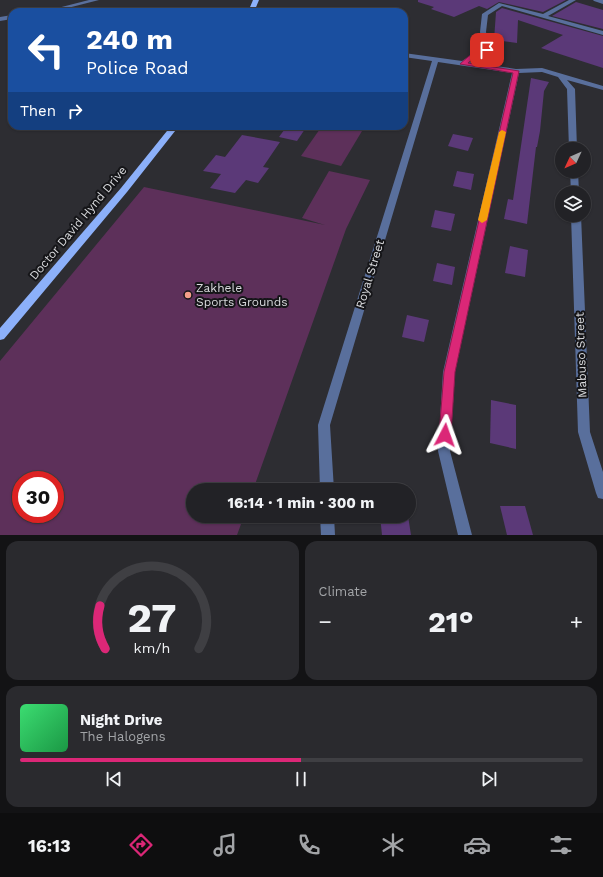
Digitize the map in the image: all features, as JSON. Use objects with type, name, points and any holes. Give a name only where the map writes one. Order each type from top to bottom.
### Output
[{"type":"main road","name":"Doctor David Hynd Drive","points":[[0,336],[124,190],[172,130]]},
{"type":"street","points":[[62,8],[96,0]]},
{"type":"street","points":[[545,16],[573,0]]},
{"type":"street","points":[[596,0],[603,2]]},
{"type":"street","points":[[463,64],[472,57],[487,50],[482,30],[484,14],[501,4],[603,33]]},
{"type":"street","points":[[408,56],[435,61],[516,71],[542,70],[603,88]]},
{"type":"street","name":"Royal Street","points":[[326,483],[324,425],[435,61]]},
{"type":"street","points":[[465,535],[444,451],[450,372],[516,71]]},
{"type":"street","points":[[560,76],[571,89],[573,142]]},
{"type":"street","name":"Mabuso Street","points":[[576,222],[584,432],[603,493]]},
{"type":"street","points":[[328,523],[328,535]]},
{"type":"shaded area","points":[[319,130],[363,130],[341,166],[301,156]]},
{"type":"shaded area","name":"Zakhele Sports Grounds","points":[[329,171],[370,180],[346,229],[255,483],[186,483],[186,523],[241,523],[237,535],[0,535],[0,361],[144,187],[325,225],[302,218]]},
{"type":"building","points":[[418,0],[566,0],[543,12],[499,2],[487,9],[479,6],[454,17],[431,9],[434,7],[418,2]]},
{"type":"building","points":[[576,2],[603,10],[603,29],[552,16]]},
{"type":"building","points":[[502,8],[603,36],[603,68],[541,48],[563,35],[518,20],[517,43],[494,40],[496,12]]},
{"type":"building","points":[[531,78],[549,82],[544,91],[527,224],[504,219],[508,199],[513,200]]},
{"type":"building","points":[[284,130],[304,130],[297,141],[279,137]]},
{"type":"building","points":[[453,134],[473,138],[468,151],[448,146]]},
{"type":"building","points":[[242,135],[280,142],[263,167],[269,168],[258,183],[246,180],[235,193],[210,188],[221,174],[203,171],[216,155],[225,157]]},
{"type":"building","points":[[457,171],[474,174],[471,190],[453,186]]},
{"type":"building","points":[[435,210],[455,214],[451,231],[431,227]]},
{"type":"building","points":[[510,246],[528,250],[525,277],[505,273]]},
{"type":"building","points":[[437,263],[455,267],[452,285],[433,281]]},
{"type":"building","points":[[407,315],[429,320],[424,342],[402,337]]},
{"type":"building","points":[[491,400],[516,405],[516,449],[490,443]]},
{"type":"building","points":[[500,506],[525,506],[533,535],[507,535]]},
{"type":"building","points":[[381,523],[409,523],[411,535],[382,535]]},
{"type":"slow traffic","points":[[482,220],[502,132]]},
{"type":"place","name":"Zakhele Sports Grounds","points":[[188,295]]},
{"type":"route","points":[[445,435],[450,372],[463,305],[516,71],[463,64],[472,57],[487,50]]}]
